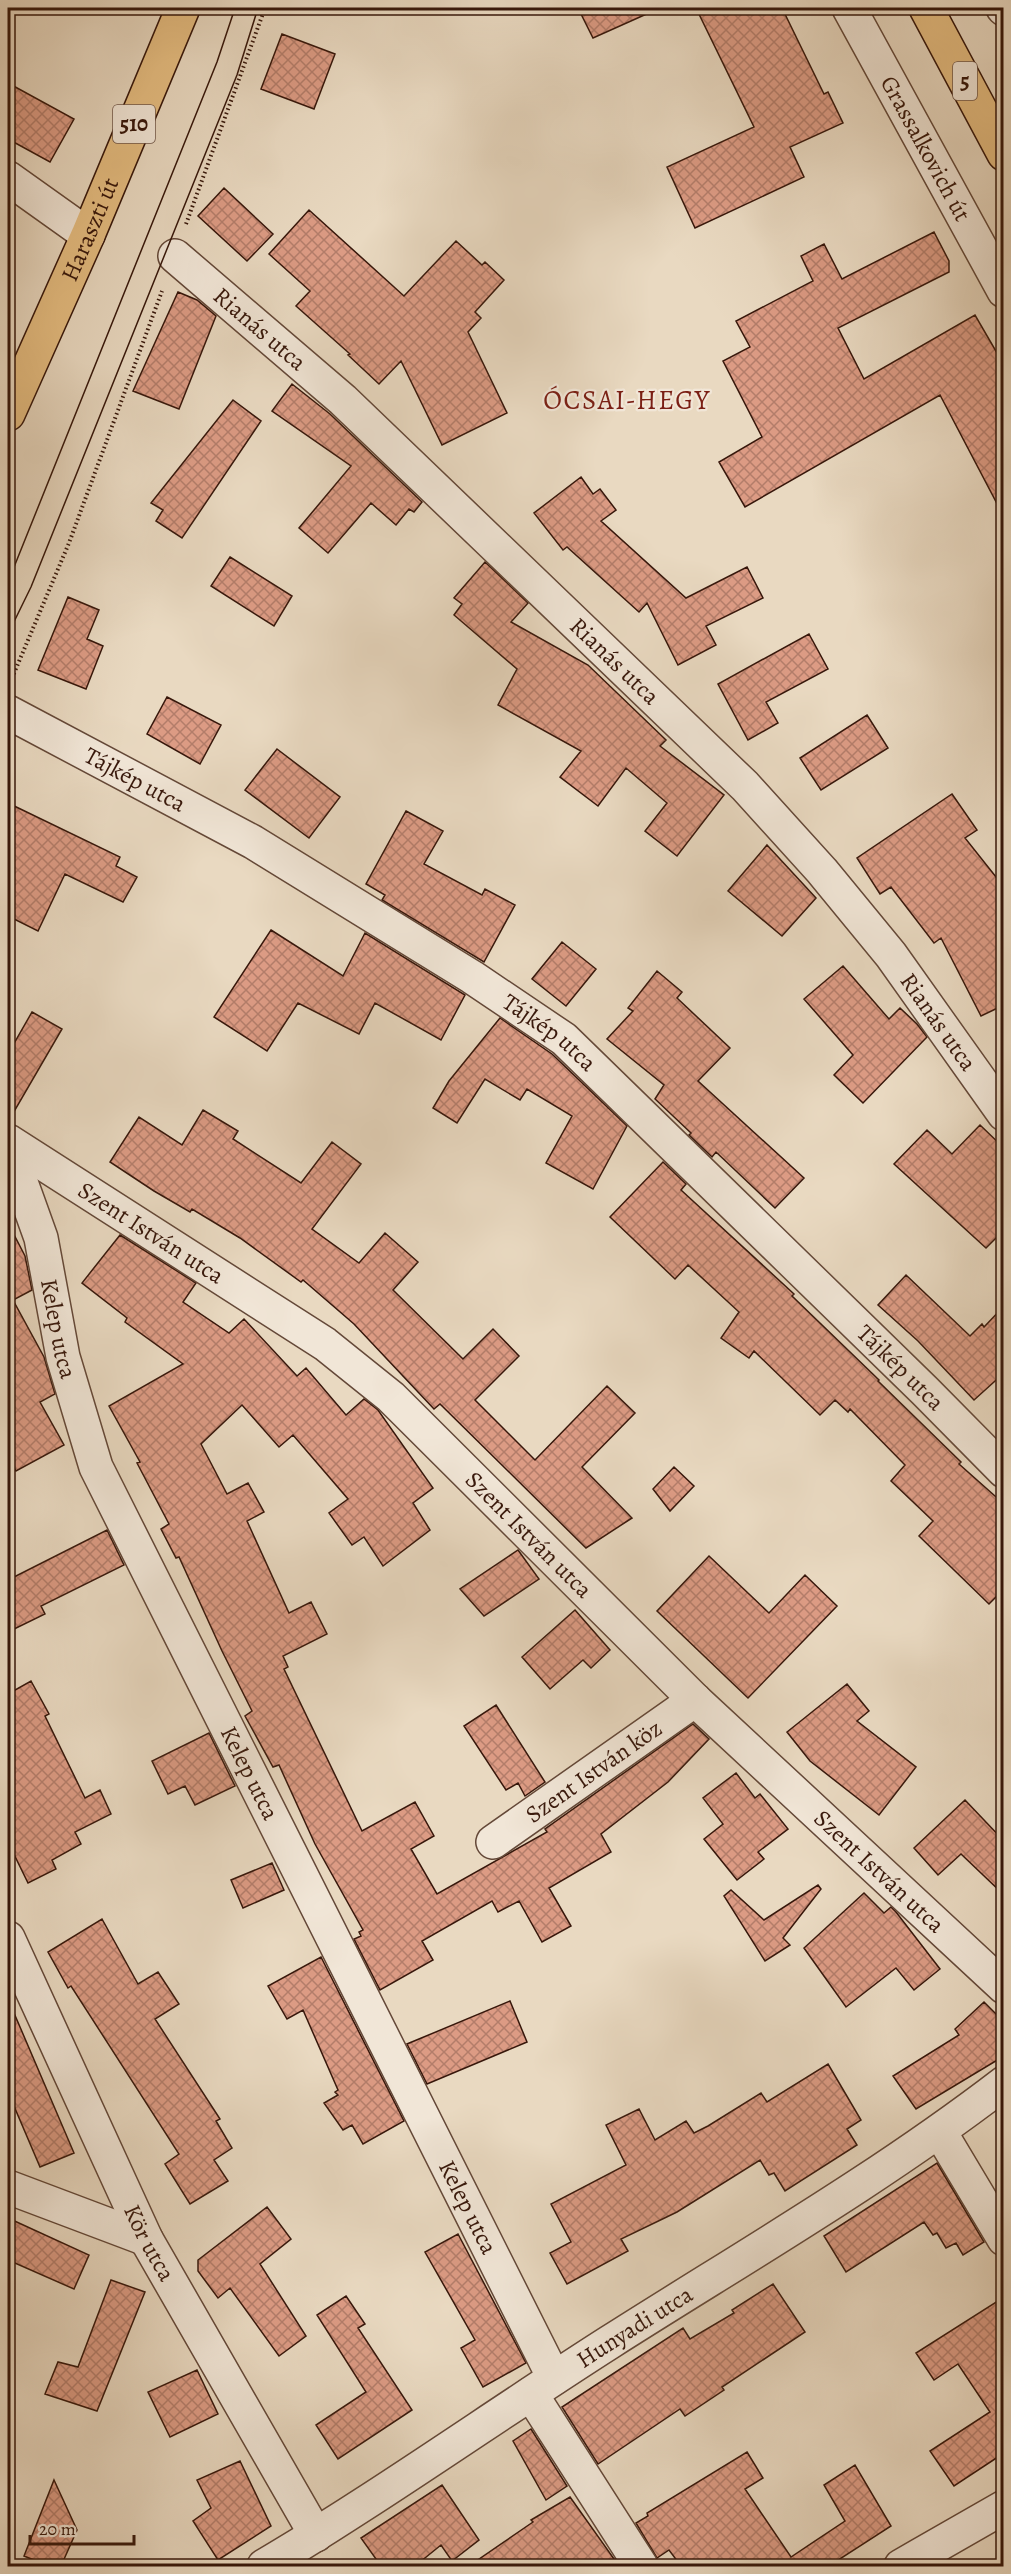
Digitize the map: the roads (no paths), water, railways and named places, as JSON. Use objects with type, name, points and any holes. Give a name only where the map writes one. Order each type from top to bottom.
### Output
[{"type":"main road","name":"Haraszti út","points":[[8,414],[183,8]]},
{"type":"main road","name":"5","points":[[926,8],[1004,154]]},
{"type":"street","name":"Grassalkovich út","points":[[849,8],[1004,291]]},
{"type":"street","points":[[8,177],[87,234]]},
{"type":"street","name":"Rianás utca","points":[[175,256],[343,400],[745,786],[822,871],[891,955],[1004,1114]]},
{"type":"street","name":"Tájkép utca","points":[[8,712],[253,842],[472,977],[564,1039],[1004,1471]]},
{"type":"street","name":"Szent István utca","points":[[8,1144],[325,1344],[391,1397],[695,1700],[1004,1987]]},
{"type":"street","name":"Kelep utca","points":[[8,1144],[41,1238],[63,1357],[96,1467],[542,2386],[641,2566]]},
{"type":"street","name":"Szent István köz","points":[[493,1842],[695,1700]]},
{"type":"street","name":"Kör utca","points":[[8,1938],[146,2239],[316,2535]]},
{"type":"street","name":"Hunyadi utca","points":[[264,2566],[316,2535],[542,2386],[940,2132],[1004,2083]]},
{"type":"street","points":[[940,2132],[1004,2239]]},
{"type":"street","points":[[8,2187],[146,2239]]},
{"type":"street","points":[[901,2566],[1004,2507]]},
{"type":"tram line","points":[[8,582],[217,62],[235,8]]},
{"type":"tram line","points":[[8,634],[31,587],[237,75],[258,8]]},
{"type":"district","name":"ÓCSAI-HEGY","points":[[627,400]]}]
